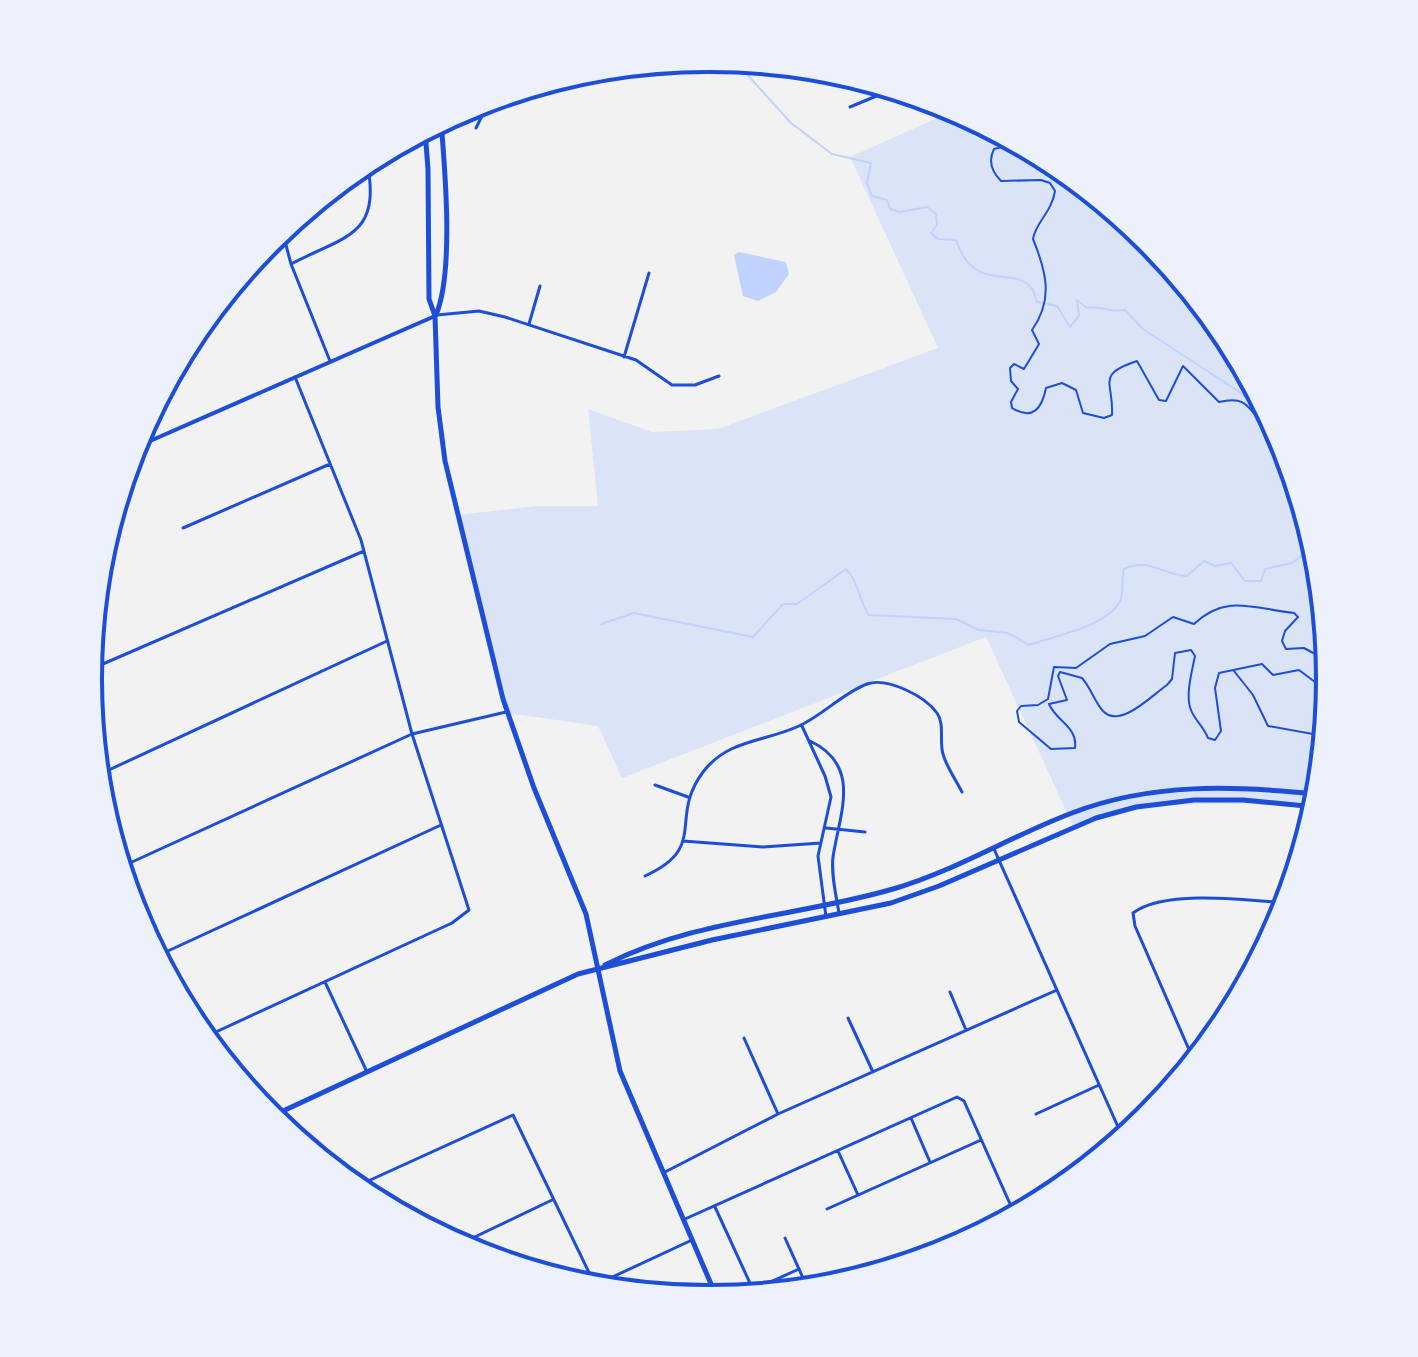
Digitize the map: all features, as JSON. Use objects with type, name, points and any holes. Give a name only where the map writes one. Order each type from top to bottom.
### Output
[{"type":"main road","points":[[435,316],[443,298],[445,196],[442,135]]},
{"type":"main road","points":[[426,143],[429,299],[435,316],[438,407],[445,461],[507,712],[586,914],[620,1071],[712,1285]]},
{"type":"main road","points":[[284,1111],[557,983],[679,934],[838,902],[915,881],[1073,812],[1152,792],[1201,787],[1305,793]]},
{"type":"main road","points":[[597,969],[840,915],[923,892],[1080,823],[1136,807],[1225,799],[1302,806]]},
{"type":"street","points":[[850,107],[876,96]]},
{"type":"street","points":[[476,128],[482,116]]},
{"type":"street","points":[[291,264],[359,228],[370,212],[370,175]]},
{"type":"street","points":[[286,245],[330,361]]},
{"type":"street","points":[[624,357],[649,273]]},
{"type":"street","points":[[529,324],[540,286]]},
{"type":"street","points":[[152,440],[435,316],[479,311],[529,324],[636,360],[672,385],[695,385],[719,376]]},
{"type":"street","points":[[217,1032],[452,923],[469,910],[412,734],[364,551],[295,377]]},
{"type":"street","points":[[183,528],[330,464]]},
{"type":"street","points":[[103,664],[364,551]]},
{"type":"street","points":[[110,770],[387,641]]},
{"type":"street","points":[[645,876],[672,862],[683,841],[688,797],[704,771],[731,748],[801,725],[868,684],[894,686],[922,699],[937,713],[943,756],[962,792]]},
{"type":"street","points":[[132,862],[412,734],[507,712]]},
{"type":"street","points":[[801,725],[831,797],[819,869],[826,917]]},
{"type":"street","points":[[810,741],[824,748],[843,782],[845,806],[833,866],[840,915]]},
{"type":"street","points":[[655,785],[688,797]]},
{"type":"street","points":[[167,951],[441,825]]},
{"type":"street","points":[[826,828],[865,832]]},
{"type":"street","points":[[683,841],[763,847],[821,843]]},
{"type":"street","points":[[994,847],[1118,1126]]},
{"type":"street","points":[[1189,1049],[1135,926],[1133,913],[1160,904],[1210,899],[1272,902]]},
{"type":"street","points":[[325,982],[367,1072]]},
{"type":"street","points":[[665,1172],[778,1114],[1057,990]]},
{"type":"street","points":[[950,992],[966,1030]]},
{"type":"street","points":[[848,1018],[873,1072]]},
{"type":"street","points":[[744,1038],[778,1114]]},
{"type":"street","points":[[1036,1114],[1099,1085]]},
{"type":"street","points":[[683,1220],[962,1098],[1010,1205]]},
{"type":"street","points":[[369,1181],[513,1115],[586,1272]]},
{"type":"street","points":[[911,1118],[930,1162]]},
{"type":"street","points":[[827,1209],[981,1140]]},
{"type":"street","points":[[837,1151],[858,1195]]},
{"type":"street","points":[[474,1238],[553,1200]]},
{"type":"street","points":[[714,1206],[750,1284]]},
{"type":"street","points":[[785,1238],[803,1277]]},
{"type":"street","points":[[613,1277],[693,1240]]},
{"type":"street","points":[[775,1281],[799,1269]]},
{"type":"path","points":[[1001,147],[994,149],[991,156],[993,173],[1001,181],[1041,180],[1050,183],[1055,191],[1047,217],[1034,231],[1033,239],[1048,288],[1039,320],[1032,330],[1039,344],[1024,369],[1014,364],[1010,368],[1011,381],[1018,389],[1011,402],[1012,408],[1031,414],[1037,412],[1042,406],[1046,388],[1062,383],[1076,390],[1083,413],[1104,418],[1112,415],[1108,381],[1112,372],[1137,361],[1159,400],[1170,397],[1183,366],[1219,402],[1236,398],[1245,401],[1255,415]]},
{"type":"path","points":[[1315,654],[1304,648],[1286,649],[1282,641],[1285,631],[1298,617],[1294,613],[1231,604],[1209,610],[1194,624],[1173,617],[1145,636],[1110,644],[1076,668],[1054,667],[1048,699],[1038,705],[1021,706],[1019,722],[1051,749],[1075,748],[1070,727],[1053,713],[1049,704],[1068,696],[1058,676],[1060,672],[1082,678],[1102,710],[1113,718],[1124,718],[1172,679],[1175,653],[1191,650],[1195,656],[1191,714],[1202,723],[1208,738],[1215,740],[1221,731],[1215,688],[1219,673],[1262,664],[1273,675],[1299,670],[1316,683]]},
{"type":"path","points":[[1233,670],[1253,695],[1268,726],[1312,734]]},
{"type":"shaded area","points":[[939,117],[977,135],[1046,174],[1109,223],[1165,279],[1213,342],[1253,410],[1269,446],[1295,522],[1304,560],[1316,678],[1310,758],[1301,808],[1193,804],[1134,811],[1074,828],[986,637],[622,778],[598,726],[508,713],[457,515],[537,506],[598,506],[588,409],[652,432],[718,429],[938,348],[850,157]]},
{"type":"water","points":[[739,252],[786,262],[789,274],[776,292],[758,301],[743,296],[734,255]]},
{"type":"waterway","points":[[746,73],[791,123],[832,154],[871,163],[867,183],[872,196],[887,200],[890,209],[900,212],[927,207],[936,214],[937,225],[931,233],[938,239],[956,240],[964,257],[974,268],[984,274],[1025,282],[1033,290],[1037,302],[1057,306],[1070,327],[1079,316],[1077,300],[1087,308],[1125,310],[1143,329],[1247,398]]},
{"type":"waterway","points":[[601,624],[634,613],[753,637],[783,604],[797,604],[846,569],[869,615],[956,619],[979,630],[1008,633],[1029,645],[1093,624],[1114,610],[1122,594],[1124,569],[1132,566],[1148,566],[1187,576],[1204,561],[1215,566],[1231,563],[1245,581],[1261,581],[1265,569],[1292,563],[1303,555]]}]
